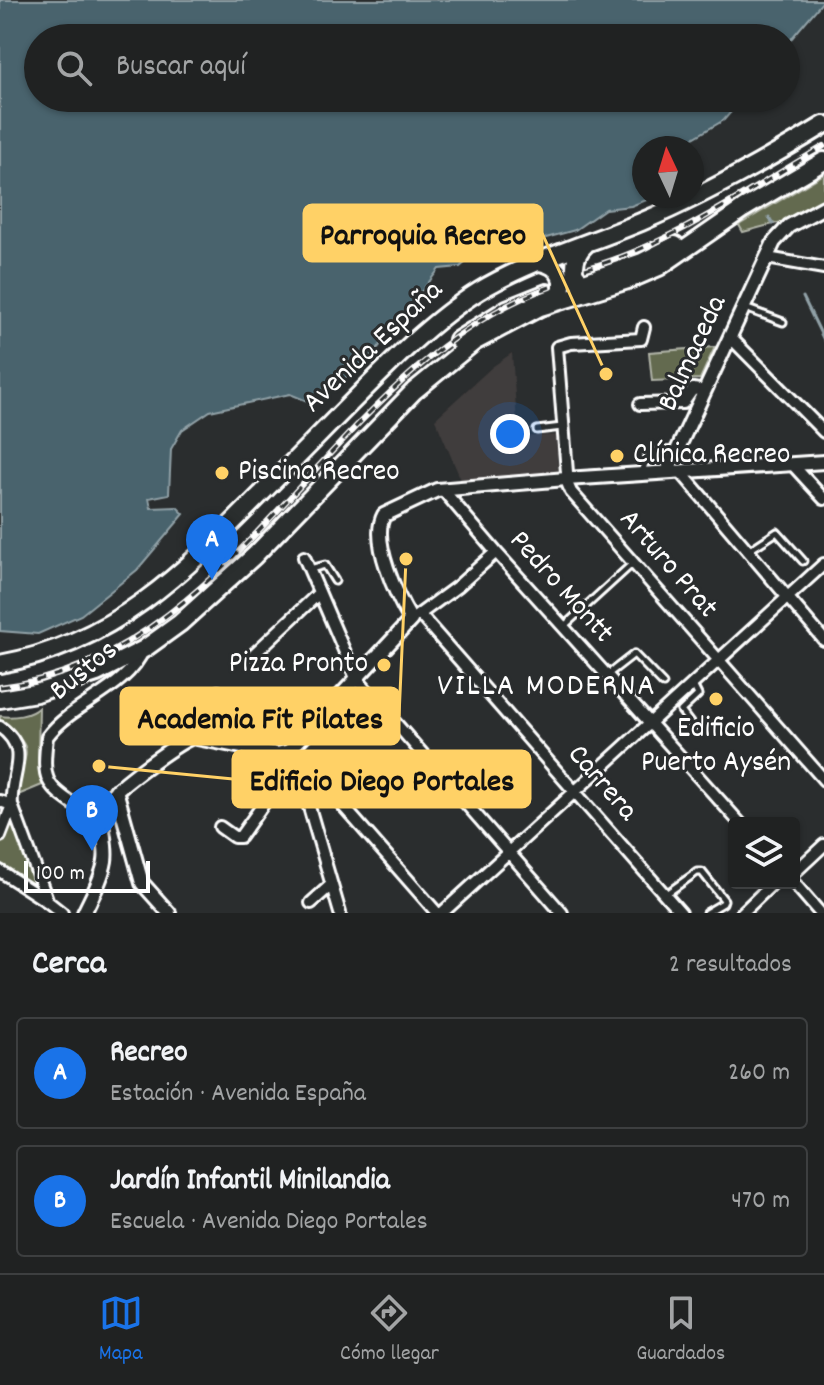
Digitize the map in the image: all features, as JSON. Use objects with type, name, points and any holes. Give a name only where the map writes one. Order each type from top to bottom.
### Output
[{"type":"main road","name":"Avenida España","points":[[0,664],[67,645],[108,626],[137,607],[202,554],[382,371],[434,324],[480,290],[705,192],[824,125]]},
{"type":"main road","name":"Avenida España","points":[[0,699],[71,683],[97,673],[144,649],[180,623],[254,556],[414,391],[474,342],[552,297],[588,286],[631,279],[659,267],[743,209],[824,161]]},
{"type":"main road","points":[[588,243],[577,255],[575,266],[579,281],[588,286]]},
{"type":"main road","points":[[540,262],[554,267],[561,275],[562,289],[552,297]]},
{"type":"street","name":"Balmaceda","points":[[673,472],[678,450],[774,242],[783,231],[824,207]]},
{"type":"street","points":[[767,258],[824,268]]},
{"type":"street","points":[[566,479],[557,347],[571,343],[641,339],[644,327]]},
{"type":"street","points":[[730,337],[824,432]]},
{"type":"street","points":[[640,404],[683,403],[693,389],[705,391]]},
{"type":"street","points":[[415,617],[391,578],[383,550],[381,519],[392,510],[428,493],[566,479],[824,462]]},
{"type":"street","points":[[792,464],[824,499]]},
{"type":"street","points":[[673,472],[824,640]]},
{"type":"street","name":"Arturo Prat","points":[[566,479],[571,492],[824,780]]},
{"type":"street","name":"Pedro Montt","points":[[443,490],[735,817]]},
{"type":"street","points":[[79,808],[113,793],[184,740],[197,736],[277,754],[289,751],[415,617],[458,586],[496,552]]},
{"type":"street","points":[[304,557],[356,678],[562,913]]},
{"type":"street","points":[[220,827],[234,837],[240,837],[286,772],[296,766],[309,767],[440,913],[824,564]]},
{"type":"street","points":[[254,654],[319,593]]},
{"type":"street","name":"Carrera","points":[[415,617],[576,791],[681,913]]},
{"type":"street","name":"Bustos","points":[[103,822],[52,790],[46,775],[47,737],[73,712],[126,676],[138,664],[144,649]]},
{"type":"street","points":[[184,740],[180,708],[218,692]]},
{"type":"street","points":[[0,727],[13,740],[19,753],[11,789],[12,805],[48,902]]},
{"type":"street","points":[[289,751],[340,913]]},
{"type":"street","points":[[84,913],[106,860],[103,822],[105,803],[113,793]]},
{"type":"street","points":[[113,793],[142,883],[169,913]]},
{"type":"street","points":[[0,801],[12,805]]},
{"type":"street","points":[[0,836],[12,805]]},
{"type":"street","points":[[800,867],[824,845]]},
{"type":"street","points":[[0,871],[62,913]]},
{"type":"street","points":[[311,903],[331,885]]},
{"type":"street","points":[[742,913],[767,889]]},
{"type":"street","points":[[799,889],[820,913]]},
{"type":"lane","points":[[744,307],[783,322]]},
{"type":"lane","points":[[537,430],[563,427]]},
{"type":"lane","points":[[642,474],[649,452],[678,450]]},
{"type":"lane","points":[[747,551],[777,532],[803,561]]},
{"type":"lane","points":[[563,627],[633,563]]},
{"type":"lane","points":[[309,570],[325,565],[335,581]]},
{"type":"lane","points":[[607,676],[634,654],[663,684]]},
{"type":"lane","points":[[693,684],[698,695],[681,712],[693,727]]},
{"type":"lane","points":[[665,895],[697,872],[702,872],[724,900],[706,913]]},
{"type":"shaded area","points":[[512,353],[518,437],[556,435],[558,470],[556,473],[461,480],[435,419]]},
{"type":"green space","points":[[824,174],[824,201],[784,227],[777,223],[743,232],[739,225]]},
{"type":"green space","points":[[715,347],[700,379],[652,381],[649,352]]},
{"type":"green space","points":[[39,707],[38,757],[42,785],[18,795],[25,748],[14,733],[0,724],[0,716],[21,716]]},
{"type":"green space","points":[[11,817],[35,888],[0,863],[0,842]]},
{"type":"water","points":[[0,0],[824,0],[800,28],[800,24],[24,24],[24,112],[731,112],[724,120],[697,136],[632,136],[632,206],[605,209],[575,230],[546,238],[487,244],[460,267],[439,269],[374,353],[344,379],[307,401],[290,394],[210,411],[182,430],[171,449],[169,494],[149,498],[151,508],[177,507],[184,514],[137,570],[81,615],[38,634],[0,631]]},
{"type":"waterway","points":[[769,217],[773,224]]},
{"type":"waterway","points":[[803,297],[824,340]]},
{"type":"railway","points":[[585,269],[648,246],[678,231],[824,146]]},
{"type":"railway","points":[[0,687],[83,665],[156,623],[222,568],[406,378],[474,325],[550,287]]},
{"type":"place","name":"Parroquia Recreo","points":[[606,374]]},
{"type":"place","name":"Clínica Recreo","points":[[617,456]]},
{"type":"place","name":"Piscina Recreo","points":[[222,473]]},
{"type":"place","name":"Academia Fit Pilates","points":[[406,559]]},
{"type":"place","name":"Recreo","points":[[212,580]]},
{"type":"place","name":"Pizza Pronto","points":[[384,665]]},
{"type":"place","name":"Edificio Puerto Aysén","points":[[716,699]]},
{"type":"place","name":"Edificio Diego Portales","points":[[99,766]]},
{"type":"place","name":"Jardín Infantil Minilandia","points":[[92,851]]},
{"type":"district","name":"VILLA MODERNA","points":[[547,688]]}]
